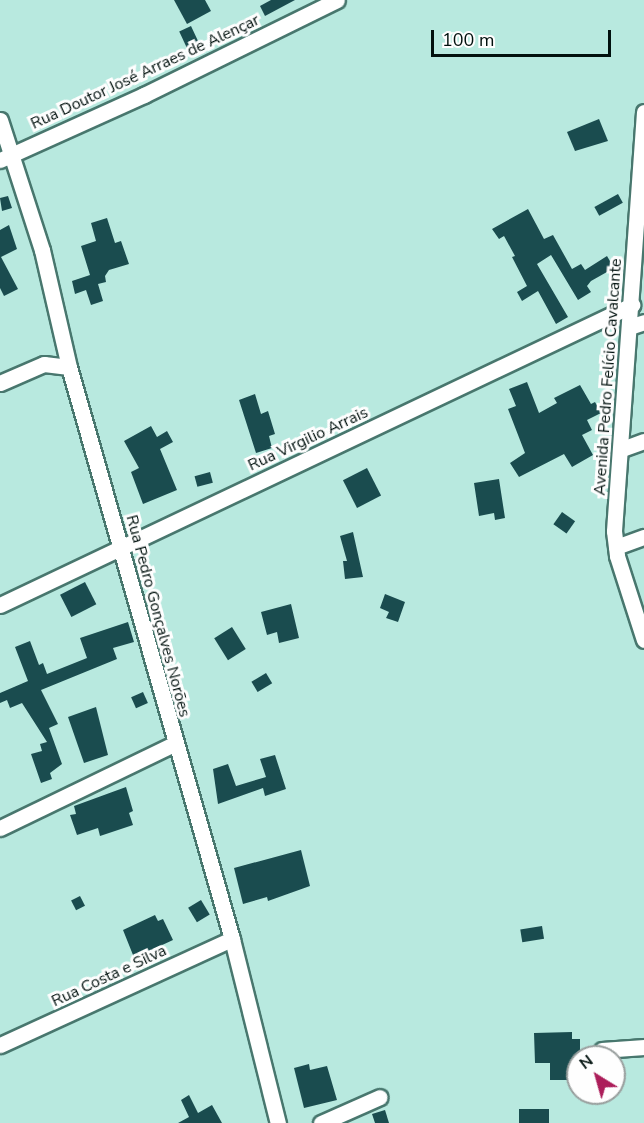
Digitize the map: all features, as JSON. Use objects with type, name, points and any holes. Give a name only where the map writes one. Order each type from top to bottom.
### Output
[{"type":"street","name":"Rua Doutor José Arraes de Alençar","points":[[5,157],[144,95],[337,0]]},
{"type":"street","name":"Avenida Pedro Felício Cavalcante","points":[[644,112],[632,305],[637,324],[622,449],[616,547],[644,640]]},
{"type":"street","name":"Rua Pedro Gonçalves Norões","points":[[0,120],[5,157],[42,250],[69,367],[122,548],[174,744],[232,939],[278,1123]]},
{"type":"street","name":"Rua Virgilio Arrais","points":[[0,605],[632,305]]},
{"type":"street","points":[[0,383],[44,364],[69,367]]},
{"type":"street","points":[[622,449],[644,441]]},
{"type":"street","points":[[616,547],[644,537]]},
{"type":"street","points":[[0,828],[174,744]]},
{"type":"street","name":"Rua Costa e Silva","points":[[0,1045],[232,939]]},
{"type":"street","points":[[626,1048],[644,1047]]},
{"type":"street","points":[[321,1123],[380,1097]]},
{"type":"building","points":[[174,0],[205,0],[211,11],[187,24]]},
{"type":"building","points":[[271,0],[295,0],[265,16],[260,6]]},
{"type":"building","points":[[191,26],[202,50],[190,55],[179,31]]},
{"type":"building","points":[[599,119],[608,141],[575,151],[567,132]]},
{"type":"building","points":[[618,194],[623,203],[599,216],[594,207]]},
{"type":"building","points":[[8,196],[12,208],[2,211],[0,198]]},
{"type":"building","points":[[528,209],[544,239],[553,235],[572,269],[581,264],[585,270],[607,256],[614,268],[591,281],[587,286],[591,292],[578,300],[551,255],[537,264],[568,317],[556,324],[538,291],[522,301],[517,292],[527,286],[512,257],[515,256],[504,236],[499,239],[492,229]]},
{"type":"building","points":[[107,218],[115,243],[121,241],[129,264],[109,270],[105,276],[106,282],[98,284],[103,301],[91,305],[86,290],[75,294],[72,281],[90,275],[81,246],[96,241],[91,223]]},
{"type":"building","points":[[9,225],[17,249],[1,257],[18,289],[4,296],[0,288],[0,230]]},
{"type":"building","points":[[527,382],[539,413],[557,403],[554,398],[580,385],[591,404],[595,402],[601,413],[587,420],[592,430],[582,435],[593,455],[572,467],[564,454],[519,477],[510,463],[525,453],[508,409],[516,406],[509,389]]},
{"type":"building","points":[[255,394],[261,414],[268,411],[275,434],[269,436],[272,448],[256,453],[239,400]]},
{"type":"building","points":[[151,426],[157,437],[167,431],[173,442],[160,449],[177,490],[143,504],[131,472],[139,468],[124,441]]},
{"type":"building","points":[[367,468],[381,496],[357,508],[343,480]]},
{"type":"building","points":[[210,472],[213,483],[197,487],[195,476]]},
{"type":"building","points":[[499,479],[505,518],[495,520],[494,513],[479,516],[474,483]]},
{"type":"building","points":[[562,512],[575,521],[567,533],[553,524]]},
{"type":"building","points":[[353,532],[363,577],[345,579],[343,561],[347,561],[340,536]]},
{"type":"building","points":[[85,582],[96,604],[71,617],[60,595]]},
{"type":"building","points":[[385,594],[405,602],[398,622],[386,618],[389,612],[380,608]]},
{"type":"building","points":[[291,604],[299,638],[279,643],[277,632],[267,635],[261,612]]},
{"type":"building","points":[[128,622],[134,642],[113,648],[117,659],[41,690],[58,724],[49,728],[62,764],[50,773],[52,779],[41,783],[31,754],[42,751],[40,744],[47,742],[22,703],[10,708],[7,700],[0,703],[0,693],[28,681],[15,647],[30,641],[39,665],[43,663],[47,674],[87,658],[80,638]]},
{"type":"building","points":[[232,627],[246,649],[228,660],[214,638]]},
{"type":"building","points":[[266,673],[272,683],[258,692],[251,682]]},
{"type":"building","points":[[143,692],[148,703],[136,708],[131,697]]},
{"type":"building","points":[[96,707],[108,755],[84,763],[68,717]]},
{"type":"building","points":[[275,755],[286,789],[265,796],[263,788],[218,804],[213,769],[228,764],[236,786],[266,777],[260,759]]},
{"type":"building","points":[[126,787],[133,811],[129,813],[133,825],[100,836],[98,828],[77,835],[70,815],[76,814],[74,806]]},
{"type":"building","points":[[301,850],[310,886],[268,901],[267,897],[243,904],[234,868]]},
{"type":"building","points":[[80,896],[85,906],[76,910],[71,901]]},
{"type":"building","points":[[201,900],[210,915],[197,922],[188,908]]},
{"type":"building","points":[[155,915],[158,921],[163,919],[173,940],[145,953],[150,965],[139,970],[123,930]]},
{"type":"building","points":[[542,926],[544,939],[522,942],[520,929]]},
{"type":"building","points":[[572,1032],[572,1039],[580,1039],[580,1045],[566,1045],[566,1080],[550,1080],[550,1063],[535,1063],[534,1033]]},
{"type":"building","points":[[309,1064],[310,1070],[327,1066],[337,1100],[304,1108],[294,1068]]},
{"type":"building","points":[[189,1095],[198,1113],[212,1105],[222,1123],[178,1123],[189,1117],[181,1100]]},
{"type":"building","points":[[519,1109],[549,1109],[549,1123],[519,1123]]},
{"type":"building","points":[[385,1110],[389,1123],[375,1123],[372,1114]]}]
